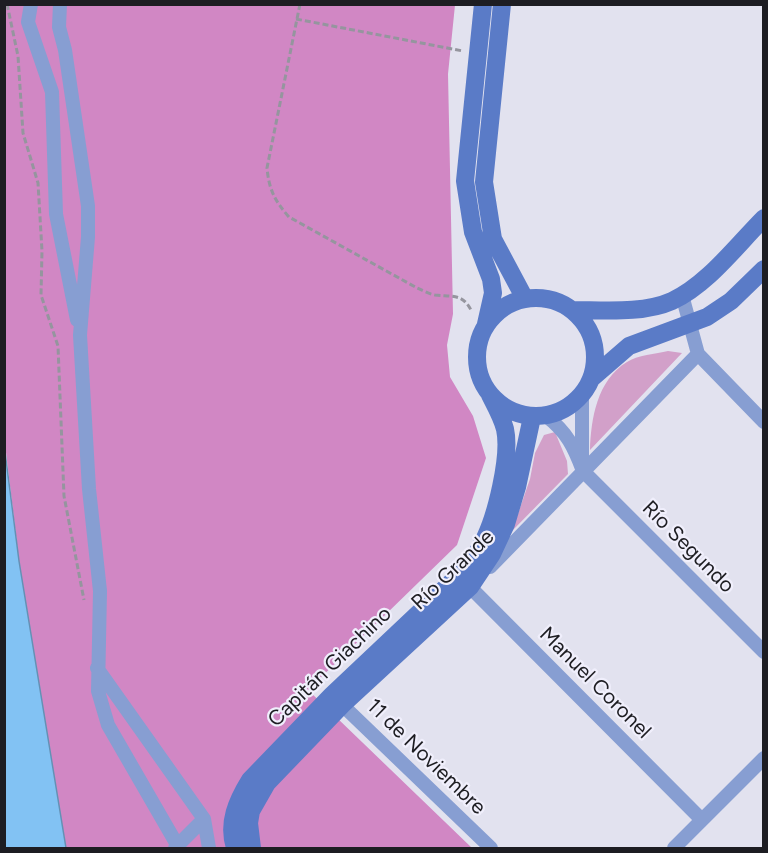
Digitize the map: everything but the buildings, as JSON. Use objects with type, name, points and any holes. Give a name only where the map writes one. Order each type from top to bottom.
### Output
[{"type":"main road","points":[[464,581],[484,541],[504,470],[507,446],[505,427],[481,380],[477,364],[477,348],[493,293],[491,279],[473,232],[465,181],[476,54],[483,4]]},
{"type":"main road","points":[[502,4],[484,182],[493,239],[525,299]]},
{"type":"main road","points":[[572,310],[652,307],[682,295],[706,277],[764,218]]},
{"type":"main road","points":[[489,395],[501,406],[516,413],[539,416],[572,404],[582,394],[592,378],[629,346],[707,317],[731,301],[764,269]]},
{"type":"main road","points":[[484,328],[510,304],[525,299],[549,300],[572,310],[585,324],[593,341],[595,359],[592,378]]},
{"type":"main road","points":[[464,581],[492,554],[506,524],[530,434],[539,416]]},
{"type":"main road","name":"Río Grande","points":[[252,849],[249,823],[251,811],[267,783],[337,700],[464,581]]},
{"type":"main road","name":"Capitán Giachino","points":[[235,849],[231,824],[240,796],[250,780],[337,700]]},
{"type":"street","points":[[31,4],[28,21],[52,92],[56,214],[80,335]]},
{"type":"street","points":[[60,4],[59,27],[65,50],[88,206],[88,237],[80,335],[88,489],[100,591],[98,691],[108,725],[178,848],[204,819]]},
{"type":"street","points":[[682,295],[698,354],[764,422]]},
{"type":"street","name":"Río Grande","points":[[464,581],[583,471],[698,354]]},
{"type":"street","points":[[582,394],[580,422],[583,471]]},
{"type":"street","points":[[539,416],[563,429],[572,441],[583,471]]},
{"type":"street","name":"Río Segundo","points":[[583,471],[764,652]]},
{"type":"street","name":"Manuel Coronel","points":[[464,581],[702,820]]},
{"type":"street","points":[[97,669],[204,819],[209,849]]},
{"type":"street","name":"11 de Noviembre","points":[[337,700],[491,849]]},
{"type":"street","points":[[674,849],[764,758]]},
{"type":"path","points":[[7,4],[18,56],[23,133],[38,183],[42,251],[41,295],[58,346],[64,496],[79,563],[86,609]]},
{"type":"path","points":[[300,4],[267,168],[269,189],[277,204],[290,217],[417,288],[434,294],[459,297],[466,301],[484,328]]},
{"type":"path","points":[[296,19],[476,54]]},
{"type":"shaded area","points":[[4,5],[455,5],[448,74],[453,314],[447,345],[450,377],[473,416],[486,458],[457,545],[308,690],[472,848],[66,848],[19,561],[5,444]]},
{"type":"shaded area","points":[[668,351],[682,353],[590,450],[594,413],[602,390],[609,379],[631,360]]},
{"type":"shaded area","points":[[555,432],[567,461],[568,474],[512,531],[530,479],[535,453],[544,435]]},
{"type":"water","points":[[4,444],[19,561],[66,848],[5,848]]}]
